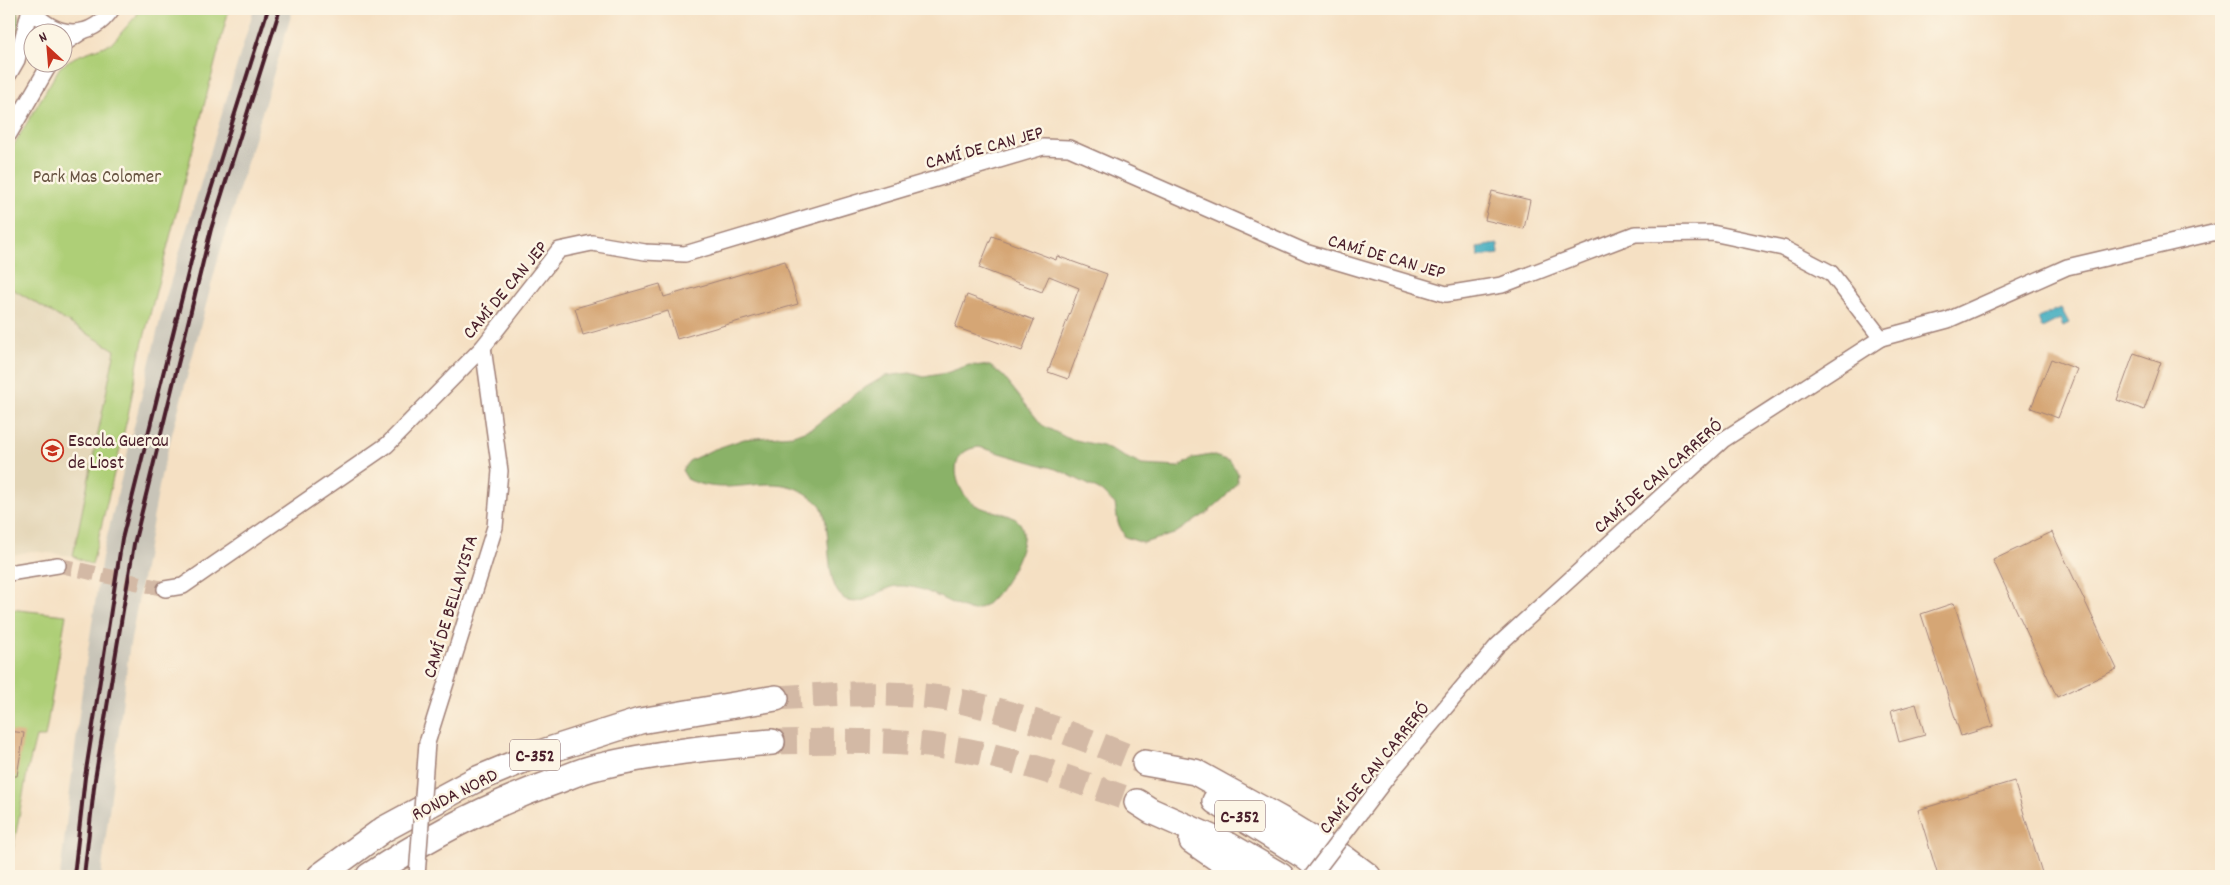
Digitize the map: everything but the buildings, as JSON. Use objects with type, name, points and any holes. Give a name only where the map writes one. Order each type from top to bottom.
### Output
[{"type":"highway","name":"RONDA NORD","points":[[320,876],[384,829],[476,780],[540,753],[640,720],[776,698]]},
{"type":"highway","name":"RONDA NORD","points":[[369,876],[399,856],[458,823],[523,793],[595,767],[685,750],[772,742]]},
{"type":"highway","name":"C-352","points":[[1330,876],[1304,856],[1221,805],[1145,764],[1195,772],[1280,819],[1344,858],[1368,876]]},
{"type":"highway","name":"C-352","points":[[1243,876],[1144,807],[1230,846],[1281,876]]},
{"type":"street","points":[[31,9],[40,20],[54,29],[67,32],[83,31]]},
{"type":"street","points":[[9,74],[17,60],[31,9]]},
{"type":"street","points":[[72,38],[106,18],[112,9]]},
{"type":"street","points":[[9,134],[45,72]]},
{"type":"street","name":"CAMÍ DE CAN JEP","points":[[165,590],[183,586],[387,445],[483,347],[559,250],[592,243],[645,252],[685,254],[1043,147],[1069,148],[1308,254],[1446,294],[1502,285],[1635,234],[1712,233],[1783,248],[1831,273],[1881,338]]},
{"type":"street","name":"CAMÍ DE CAN CARRERÓ","points":[[1312,876],[1388,776],[1497,646],[1723,440],[1881,338],[1948,320],[2067,267],[2221,231]]},
{"type":"street","name":"CAMÍ DE BELLAVISTA","points":[[418,876],[427,744],[495,527],[500,471],[483,347]]},
{"type":"street","points":[[9,573],[58,565]]},
{"type":"shaded area","points":[[254,9],[293,9],[218,259],[161,476],[129,650],[101,876],[60,876],[82,690],[102,557],[165,300]]},
{"type":"shaded area","name":"Escola Guerau de Liost","points":[[9,287],[115,350],[73,556],[31,551],[9,556]]},
{"type":"green space","points":[[9,9],[17,9],[19,20],[16,36],[9,52]]},
{"type":"green space","name":"Park Mas Colomer","points":[[138,9],[229,9],[139,357],[129,411],[92,565],[73,556],[115,350],[9,287],[9,153],[57,72],[72,72],[72,59],[112,43],[137,15]]},
{"type":"green space","points":[[969,365],[990,366],[1003,376],[1042,425],[1067,438],[1102,446],[1142,465],[1179,467],[1194,458],[1211,455],[1230,461],[1238,473],[1237,482],[1225,497],[1207,513],[1174,534],[1143,543],[1125,537],[1118,523],[1115,504],[1101,491],[1059,470],[979,447],[969,449],[962,454],[956,467],[959,484],[963,492],[973,504],[1006,514],[1017,520],[1022,528],[1023,538],[1016,562],[1003,585],[988,603],[973,611],[928,592],[899,586],[887,589],[861,601],[849,601],[840,595],[835,586],[831,574],[825,517],[821,506],[813,498],[792,487],[781,485],[722,487],[704,485],[688,480],[682,470],[689,461],[712,450],[744,439],[793,435],[812,428],[861,390],[885,376],[910,373],[924,377],[946,373]]},
{"type":"green space","points":[[9,609],[66,615],[45,737],[36,737],[27,773],[9,871]]},
{"type":"water","points":[[1498,244],[1499,254],[1478,257],[1477,247]]},
{"type":"water","points":[[2061,308],[2069,323],[2063,326],[2060,319],[2042,328],[2038,318]]},
{"type":"tunnel","points":[[58,565],[165,589]]},
{"type":"tunnel","points":[[776,698],[897,694],[969,703],[1036,722],[1145,763]]},
{"type":"tunnel","points":[[772,742],[847,741],[946,747],[1033,767],[1137,802]]},
{"type":"railway","points":[[74,876],[85,777],[122,539],[201,221],[268,9]]},
{"type":"railway","points":[[84,876],[95,779],[134,544],[211,229],[280,9]]},
{"type":"place","name":"Escola Guerau de Liost","points":[[52,450]]}]
